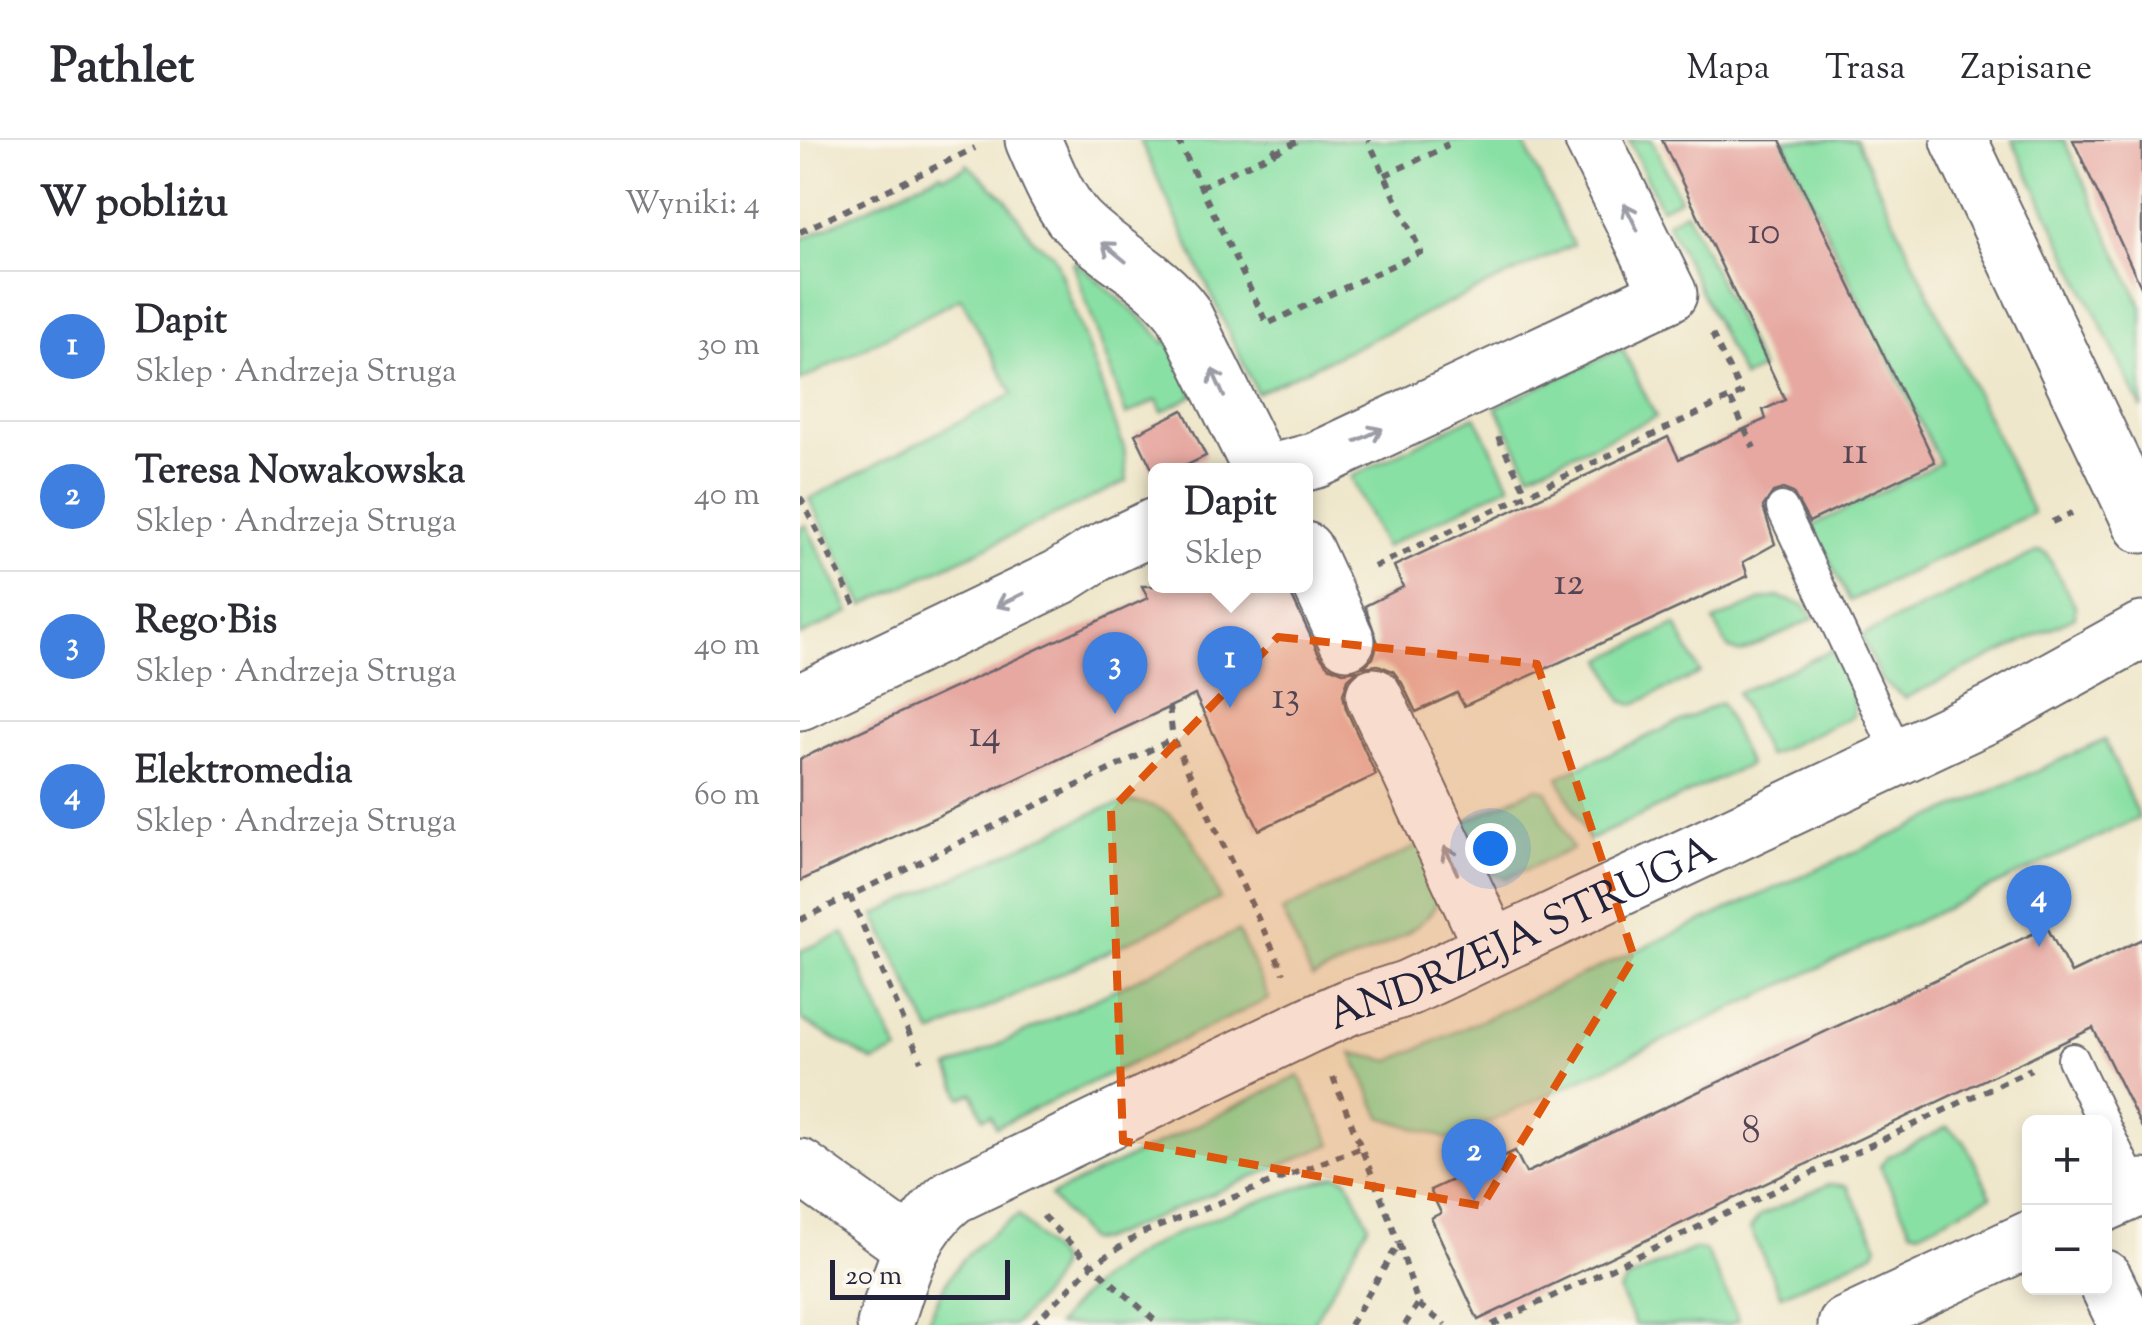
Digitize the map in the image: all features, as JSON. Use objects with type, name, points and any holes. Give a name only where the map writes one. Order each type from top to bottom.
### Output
[{"type":"street","points":[[1033,140],[1076,221],[1183,312],[1258,463]]},
{"type":"street","points":[[1306,463],[1669,294],[1593,140]]},
{"type":"street","points":[[1959,140],[2142,525]]},
{"type":"street","points":[[800,702],[1060,577],[1096,554],[1148,529]]},
{"type":"street","points":[[1315,570],[1347,641]]},
{"type":"street","name":"ANDRZEJA STRUGA","points":[[885,1325],[912,1247],[928,1218],[975,1185],[1349,1007],[1408,988],[1994,712],[2142,630]]},
{"type":"street","points":[[1374,696],[1492,948]]},
{"type":"street","points":[[800,1167],[912,1247]]},
{"type":"street","points":[[1846,1325],[2022,1243]]},
{"type":"street","points":[[2112,1294],[2127,1325]]},
{"type":"lane","points":[[1782,508],[1900,756]]},
{"type":"lane","points":[[2073,1059],[2100,1115]]},
{"type":"lane","points":[[2112,1148],[2127,1194]]},
{"type":"path","points":[[1178,140],[1267,324],[1421,252],[1368,140]]},
{"type":"path","points":[[1269,140],[1275,152]]},
{"type":"path","points":[[1200,187],[1300,140]]},
{"type":"path","points":[[1385,175],[1446,147],[1442,140]]},
{"type":"path","points":[[800,232],[955,157]]},
{"type":"path","points":[[1315,570],[1740,393],[1688,285],[1669,294]]},
{"type":"path","points":[[1730,398],[1754,448]]},
{"type":"path","points":[[800,496],[857,609]]},
{"type":"path","points":[[1169,707],[1173,738],[1292,989]]},
{"type":"path","points":[[800,920],[1173,738]]},
{"type":"path","points":[[850,896],[921,1061]]},
{"type":"path","points":[[1492,1325],[2069,1051],[2073,1059]]},
{"type":"path","points":[[1327,1064],[1399,1244],[1418,1304],[1445,1325]]},
{"type":"path","points":[[1033,1325],[1092,1266],[1142,1233],[1362,1147]]},
{"type":"path","points":[[1032,1204],[1092,1266],[1160,1325]]},
{"type":"path","points":[[1350,1325],[1399,1244]]},
{"type":"path","points":[[1405,1325],[1418,1304]]},
{"type":"highlighted area","points":[[1278,637],[1537,664],[1634,957],[1482,1206],[1123,1141],[1111,810]]},
{"type":"green space","points":[[1140,140],[1522,140],[1573,245],[1257,393]]},
{"type":"green space","points":[[1629,140],[1652,140],[1680,199],[1661,208]]},
{"type":"green space","points":[[1783,140],[1856,140],[2033,513],[1850,601],[1812,526],[1940,463],[1885,351],[1875,354],[1863,328],[1870,323]]},
{"type":"green space","points":[[2012,140],[2064,140],[2142,307],[2142,409]]},
{"type":"green space","points":[[967,164],[1006,199],[1034,241],[1052,253],[1124,448],[1127,481],[864,605],[809,499],[1013,394],[961,298],[800,381],[800,240]]},
{"type":"green space","points":[[1686,212],[1761,369],[1743,378],[1667,222]]},
{"type":"green space","points":[[1077,262],[1165,343],[1170,340],[1194,395],[1162,412],[1157,400],[1126,415],[1073,263]]},
{"type":"green space","points":[[1622,348],[1656,417],[1530,473],[1496,407]]},
{"type":"green space","points":[[1475,416],[1510,485],[1384,547],[1351,477]]},
{"type":"green space","points":[[806,525],[850,612],[800,636],[800,528]]},
{"type":"green space","points":[[2039,551],[2046,553],[2075,606],[2075,617],[1905,698],[1881,680],[1861,636]]},
{"type":"green space","points":[[1778,597],[1804,605],[1814,618],[1740,653],[1728,648],[1714,621]]},
{"type":"green space","points":[[1676,625],[1700,673],[1633,705],[1622,701],[1603,659]]},
{"type":"green space","points":[[1833,650],[1853,692],[1853,716],[1767,756],[1737,693]]},
{"type":"green space","points":[[1721,703],[1749,765],[1589,840],[1558,777]]},
{"type":"green space","points":[[2105,740],[2139,818],[1451,1140],[1381,1117],[1352,1053],[1391,1061]]},
{"type":"green space","points":[[1536,788],[1547,791],[1572,849],[1507,878],[1482,871],[1452,828]]},
{"type":"green space","points":[[1132,802],[1151,805],[1179,823],[1198,850],[1220,899],[932,1034],[875,915],[1102,809]]},
{"type":"green space","points":[[1426,842],[1439,889],[1433,909],[1422,922],[1386,945],[1312,978],[1282,911]]},
{"type":"green space","points":[[1238,931],[1269,999],[996,1127],[991,1115],[983,1118],[973,1093],[962,1098],[949,1068]]},
{"type":"green space","points":[[844,933],[898,1051],[874,1062],[800,1019],[800,951]]},
{"type":"green space","points":[[1299,1076],[1332,1144],[1099,1241],[1088,1240],[1050,1196]]},
{"type":"green space","points":[[1947,1127],[1965,1142],[1991,1196],[1919,1232],[1911,1230],[1880,1166],[1888,1157]]},
{"type":"green space","points":[[1336,1175],[1347,1179],[1369,1224],[1312,1325],[1057,1325],[1083,1295],[1147,1248],[1221,1215]]},
{"type":"green space","points":[[1829,1184],[1847,1186],[1878,1245],[1875,1252],[1781,1295],[1750,1229],[1760,1216]]},
{"type":"green space","points":[[1019,1215],[1059,1261],[1054,1278],[1042,1295],[1014,1325],[926,1325],[943,1288],[962,1261]]},
{"type":"green space","points":[[1693,1249],[1706,1251],[1739,1320],[1727,1325],[1635,1325],[1619,1291],[1628,1279]]},
{"type":"building","points":[[1662,140],[1780,140],[1935,462],[1809,522],[1793,493],[1783,489],[1773,492],[1763,507],[1775,544],[1743,562],[1748,576],[1464,706],[1457,693],[1416,712],[1393,671],[1378,665],[1363,667],[1373,658],[1378,643],[1365,606],[1403,587],[1394,566],[1668,437],[1679,459],[1766,419],[1763,410],[1785,400]]},
{"type":"building","points":[[2073,140],[2142,140],[2142,289]]},
{"type":"building","points":[[1183,410],[1206,456],[1192,463],[1149,463],[1135,434]]},
{"type":"building","points":[[1142,586],[1148,586],[1148,593],[1290,593],[1328,666],[1343,672],[1358,670],[1348,679],[1343,694],[1376,775],[1259,830],[1195,695],[800,881],[800,759],[1148,598]]},
{"type":"building","points":[[2047,927],[2071,973],[2142,939],[2142,1128],[2093,1028],[1478,1320],[1431,1218],[1441,1213],[1430,1190],[1515,1151],[1526,1173]]},
{"type":"place","name":"Dapit","points":[[1230,708]]},
{"type":"place","name":"Rego·Bis","points":[[1115,714]]},
{"type":"place","name":"Elektromedia","points":[[2039,947]]},
{"type":"place","name":"Teresa Nowakowska","points":[[1474,1201]]}]
